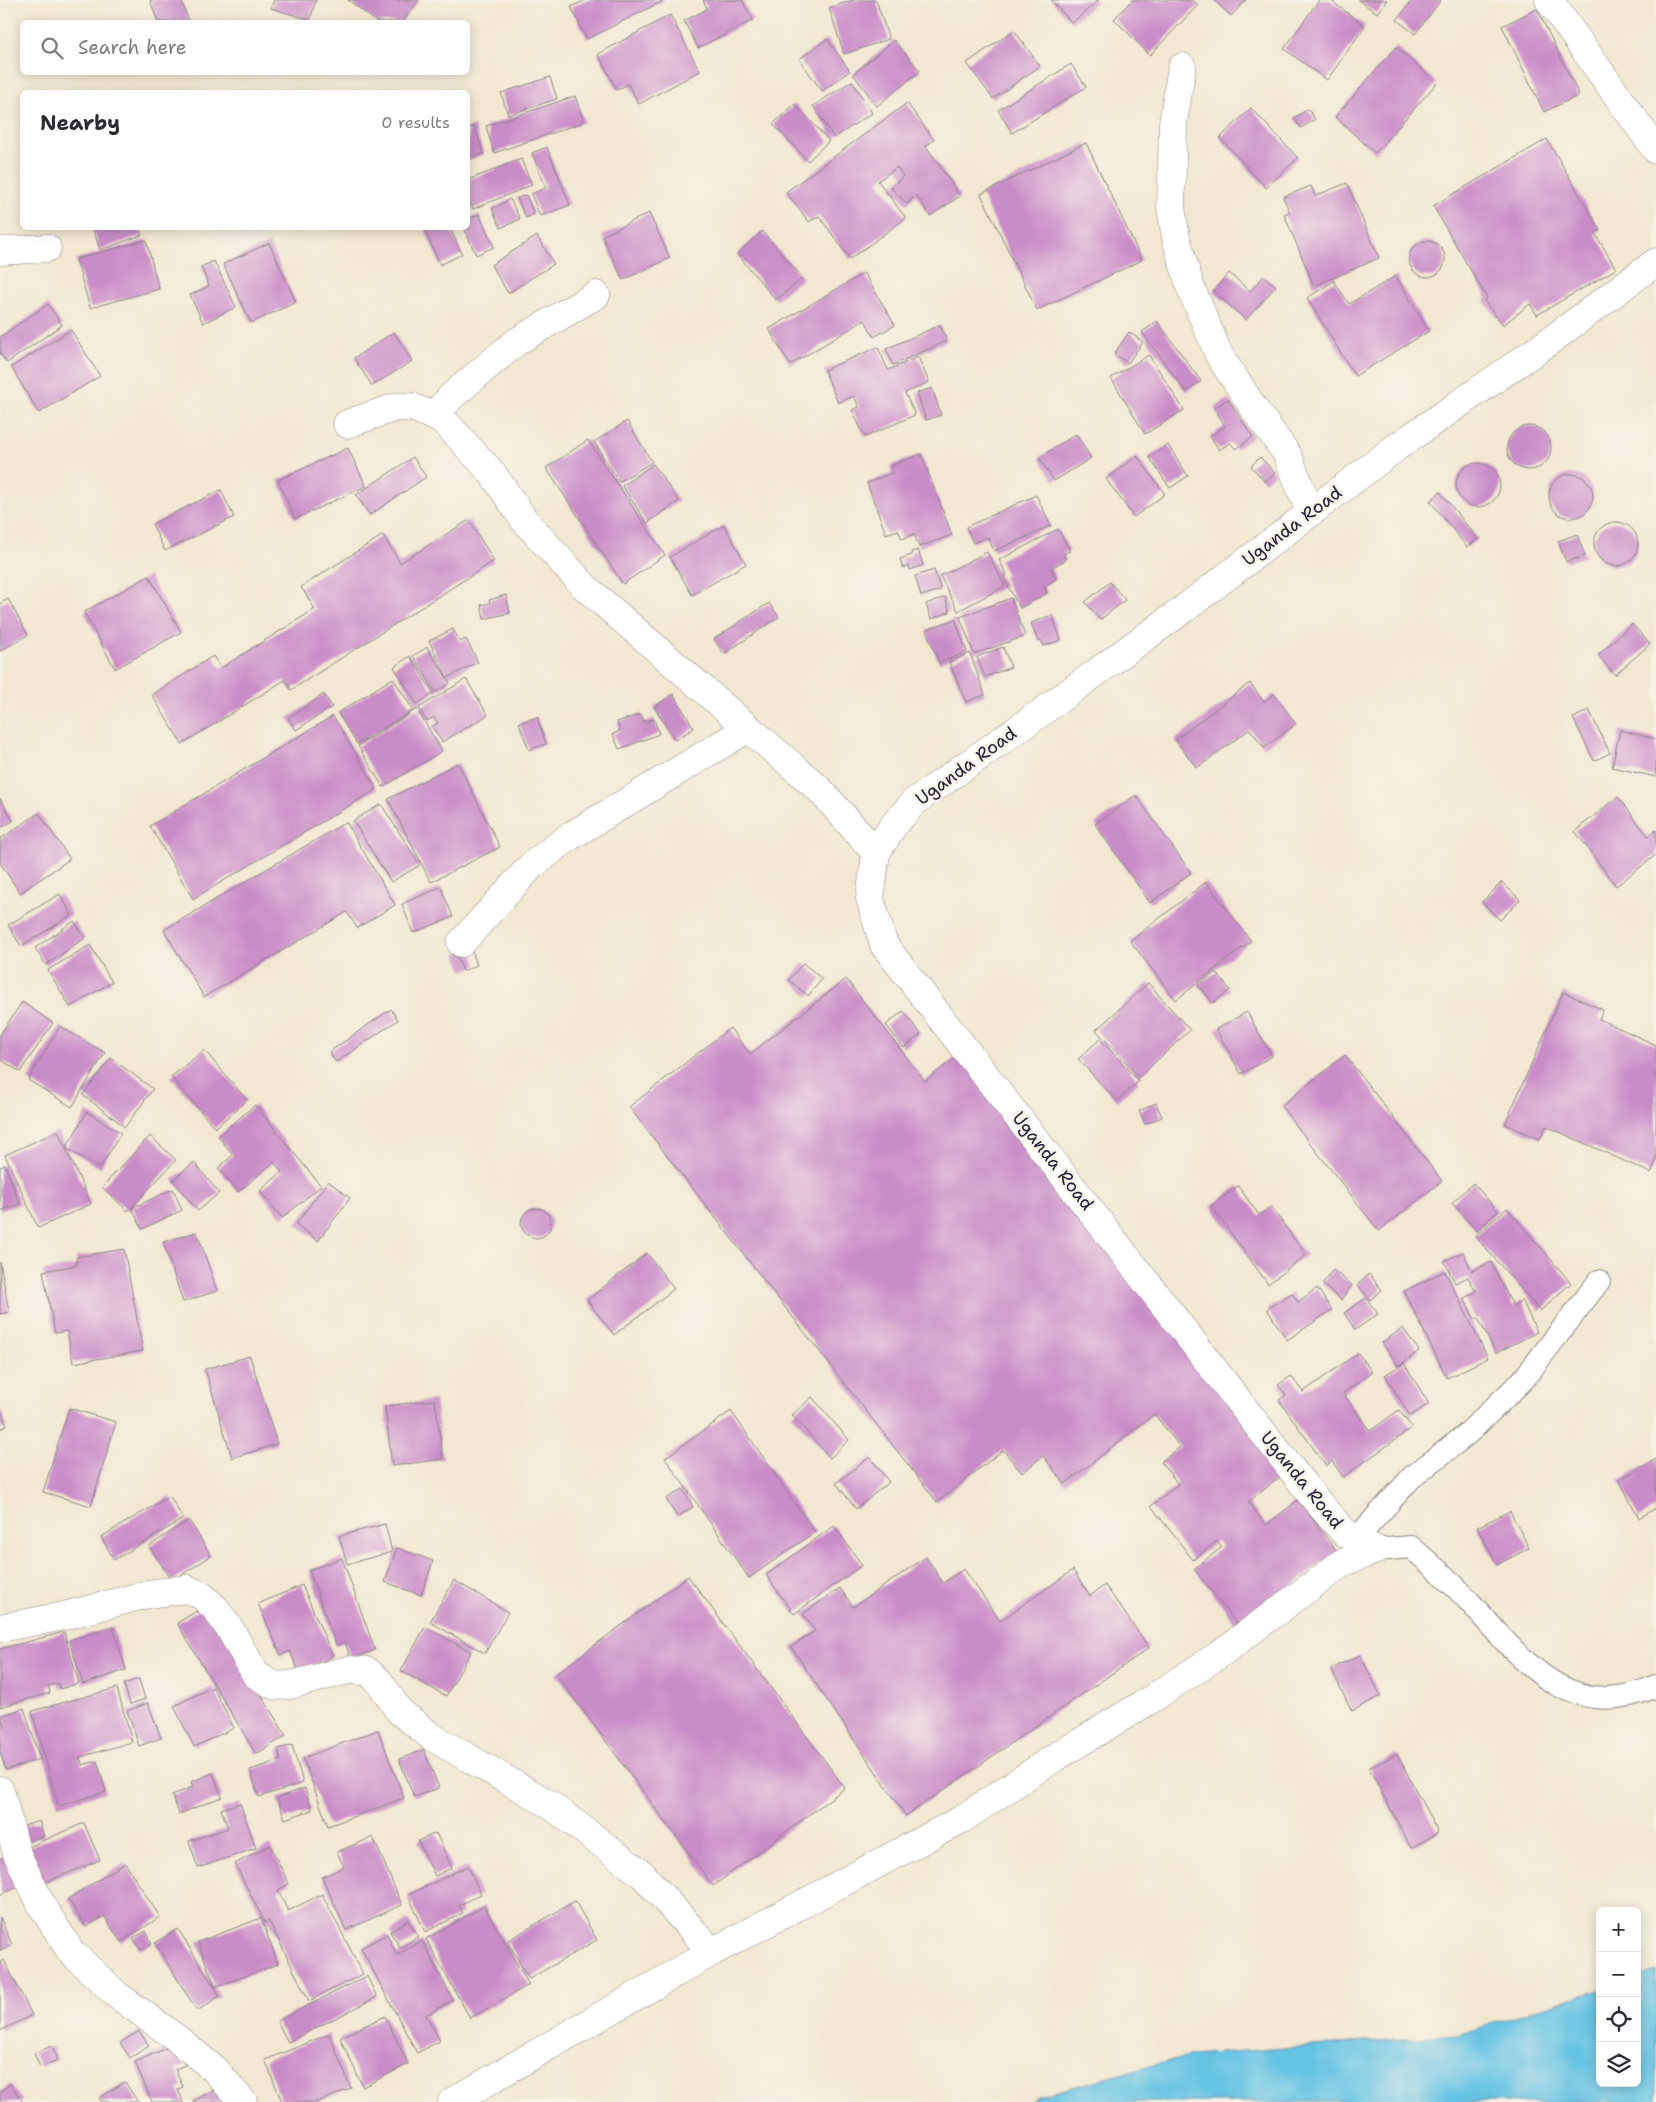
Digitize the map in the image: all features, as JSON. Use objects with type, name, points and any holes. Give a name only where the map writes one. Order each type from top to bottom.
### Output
[{"type":"street","points":[[1549,0],[1656,150]]},
{"type":"street","points":[[1182,67],[1173,123],[1171,208],[1190,286],[1219,355],[1287,454],[1310,512]]},
{"type":"street","points":[[0,251],[47,248]]},
{"type":"street","name":"Uganda Road","points":[[1366,1545],[1344,1532],[1314,1498],[884,945],[870,899],[876,853],[893,826],[914,802],[1176,614],[1405,441],[1544,346],[1656,262]]},
{"type":"street","points":[[433,416],[452,396],[516,342],[596,295]]},
{"type":"street","points":[[347,424],[396,407],[412,407],[444,421],[492,473],[525,521],[585,587],[747,729],[819,789],[876,853]]},
{"type":"street","points":[[461,943],[538,860],[569,837],[629,799],[747,729]]},
{"type":"street","points":[[452,2102],[712,1952],[962,1819],[1054,1758],[1150,1700],[1220,1654],[1366,1545]]},
{"type":"street","points":[[0,1628],[64,1616],[148,1594],[187,1590],[201,1595],[215,1608],[230,1629],[256,1675],[275,1686],[291,1685],[348,1670],[367,1671],[379,1681],[399,1712],[432,1736],[549,1804],[644,1875],[712,1952]]},
{"type":"street","points":[[0,1790],[17,1854],[42,1906],[71,1952],[117,1995],[175,2037],[215,2070],[244,2102]]},
{"type":"lane","points":[[1366,1545],[1412,1477],[1466,1435],[1523,1380],[1599,1282]]},
{"type":"lane","points":[[1366,1545],[1411,1547],[1466,1598],[1501,1640],[1534,1670],[1561,1688],[1597,1698],[1641,1693],[1656,1686]]},
{"type":"water","points":[[1656,1971],[1656,2102],[1029,2102],[1035,2097],[1192,2055],[1457,2035],[1596,1990],[1596,2087],[1641,2087],[1641,1976]]},
{"type":"building","points":[[150,0],[181,0],[188,20],[157,20]]},
{"type":"building","points":[[274,0],[316,0],[310,20],[271,8]]},
{"type":"building","points":[[348,0],[419,0],[404,20],[374,20]]},
{"type":"building","points":[[586,0],[665,0],[587,39],[571,7]]},
{"type":"building","points":[[703,0],[742,0],[753,20],[698,48],[684,21],[707,9]]},
{"type":"building","points":[[853,0],[876,0],[889,39],[844,54],[829,8]]},
{"type":"building","points":[[1051,0],[1099,0],[1072,23]]},
{"type":"building","points":[[1132,0],[1192,0],[1198,5],[1150,55],[1114,19]]},
{"type":"building","points":[[1214,0],[1246,0],[1231,16]]},
{"type":"building","points":[[1319,0],[1330,0],[1365,26],[1327,80],[1284,49]]},
{"type":"building","points":[[1358,0],[1387,0],[1377,13]]},
{"type":"building","points":[[1412,0],[1441,0],[1415,34],[1397,20]]},
{"type":"building","points":[[1537,9],[1579,95],[1544,112],[1502,26]]},
{"type":"building","points":[[670,15],[700,71],[639,104],[628,84],[617,90],[598,54]]},
{"type":"building","points":[[1014,30],[1040,66],[993,99],[967,63]]},
{"type":"building","points":[[827,39],[850,71],[822,91],[799,59]]},
{"type":"building","points":[[894,40],[920,71],[877,106],[853,74]]},
{"type":"building","points":[[1396,47],[1437,83],[1375,153],[1335,117]]},
{"type":"building","points":[[1071,64],[1086,87],[1012,133],[998,110]]},
{"type":"building","points":[[550,77],[557,99],[508,115],[501,93]]},
{"type":"building","points":[[852,81],[872,113],[834,138],[813,106]]},
{"type":"building","points":[[575,96],[584,122],[494,153],[486,126]]},
{"type":"building","points":[[907,103],[934,140],[926,146],[960,196],[930,216],[916,195],[907,204],[891,188],[903,176],[897,167],[878,181],[906,218],[850,259],[819,216],[809,222],[786,192]]},
{"type":"building","points":[[795,104],[829,141],[808,161],[773,124]]},
{"type":"building","points":[[1251,108],[1298,158],[1266,188],[1220,138]]},
{"type":"building","points":[[1308,109],[1315,119],[1301,128],[1294,118]]},
{"type":"building","points":[[474,126],[484,154],[470,159],[470,127]]},
{"type":"building","points":[[1547,139],[1600,230],[1595,233],[1616,269],[1537,315],[1530,304],[1503,325],[1484,301],[1487,298],[1433,206]]},
{"type":"building","points":[[1086,143],[1142,260],[1037,310],[981,194]]},
{"type":"building","points":[[547,147],[570,205],[540,216],[531,194],[546,188],[532,153]]},
{"type":"building","points":[[521,159],[532,185],[473,209],[470,201],[470,179]]},
{"type":"building","points":[[1347,183],[1379,258],[1314,286],[1284,214],[1290,212],[1283,197],[1311,186],[1315,196]]},
{"type":"building","points":[[526,195],[534,214],[526,218],[517,198]]},
{"type":"building","points":[[510,199],[520,219],[501,228],[492,209]]},
{"type":"building","points":[[649,213],[670,258],[623,280],[602,236]]},
{"type":"building","points":[[479,214],[494,247],[476,255],[465,230],[470,230],[470,218]]},
{"type":"building","points":[[93,230],[140,230],[142,235],[100,250]]},
{"type":"building","points":[[425,230],[451,230],[462,254],[440,265]]},
{"type":"building","points":[[762,231],[803,278],[776,300],[737,254]]},
{"type":"building","points":[[537,236],[554,264],[508,293],[491,265]]},
{"type":"building","points":[[146,240],[159,289],[90,308],[76,259]]},
{"type":"building","points":[[1427,241],[1434,242],[1440,246],[1444,252],[1444,266],[1440,272],[1434,276],[1427,277],[1420,276],[1414,272],[1410,266],[1409,259],[1410,252],[1414,246],[1420,242]]},
{"type":"building","points":[[269,243],[296,302],[251,323],[223,264]]},
{"type":"building","points":[[214,261],[236,307],[203,323],[190,295],[209,286],[201,267]]},
{"type":"building","points":[[864,273],[895,325],[874,337],[865,320],[790,365],[769,329]]},
{"type":"building","points":[[1229,273],[1250,291],[1264,276],[1276,286],[1246,320],[1213,291]]},
{"type":"building","points":[[1396,276],[1429,331],[1355,376],[1307,298],[1334,281],[1349,304]]},
{"type":"building","points":[[48,304],[62,325],[7,363],[0,353],[0,337]]},
{"type":"building","points":[[1157,321],[1201,381],[1186,392],[1142,332]]},
{"type":"building","points":[[940,325],[947,341],[893,365],[886,349]]},
{"type":"building","points":[[71,330],[100,376],[39,413],[11,367]]},
{"type":"building","points":[[394,332],[412,361],[372,386],[354,358]]},
{"type":"building","points":[[1129,332],[1143,342],[1128,363],[1114,354]]},
{"type":"building","points":[[878,347],[888,370],[918,357],[929,382],[905,393],[915,415],[865,437],[852,410],[859,407],[854,396],[838,403],[824,370]]},
{"type":"building","points":[[1149,355],[1184,410],[1145,434],[1111,378]]},
{"type":"building","points":[[932,388],[941,415],[926,420],[917,393]]},
{"type":"building","points":[[1228,399],[1253,437],[1236,449],[1230,443],[1219,450],[1210,436],[1225,426],[1214,408]]},
{"type":"building","points":[[627,421],[652,462],[619,482],[594,442]]},
{"type":"building","points":[[1529,426],[1541,430],[1547,436],[1551,448],[1547,460],[1541,466],[1529,470],[1517,466],[1511,460],[1507,448],[1511,436],[1517,430]]},
{"type":"building","points":[[1076,434],[1091,458],[1054,481],[1039,458]]},
{"type":"building","points":[[588,440],[665,555],[623,584],[546,468]]},
{"type":"building","points":[[1168,445],[1188,476],[1170,488],[1149,457]]},
{"type":"building","points":[[348,448],[366,486],[295,519],[278,480]]},
{"type":"building","points":[[921,454],[952,535],[919,547],[914,534],[902,539],[898,530],[886,534],[867,483],[892,473],[890,466]]},
{"type":"building","points":[[1137,456],[1165,494],[1134,517],[1106,479]]},
{"type":"building","points":[[413,457],[426,477],[370,515],[356,495]]},
{"type":"building","points":[[1260,457],[1275,473],[1265,482],[1251,466]]},
{"type":"building","points":[[1478,463],[1490,467],[1496,473],[1500,485],[1496,497],[1490,503],[1478,507],[1466,503],[1460,497],[1456,485],[1460,473],[1466,467]]},
{"type":"building","points":[[653,464],[679,501],[647,523],[622,486]]},
{"type":"building","points":[[1571,474],[1583,478],[1589,484],[1593,496],[1589,508],[1583,514],[1571,518],[1559,514],[1553,508],[1549,496],[1553,484],[1559,478]]},
{"type":"building","points":[[221,490],[234,517],[165,551],[152,524]]},
{"type":"building","points":[[1440,492],[1478,539],[1467,547],[1430,501]]},
{"type":"building","points":[[1036,495],[1051,526],[994,551],[988,537],[973,543],[966,527]]},
{"type":"building","points":[[469,520],[494,561],[291,690],[285,680],[182,744],[152,695],[213,656],[221,668],[315,609],[301,587],[383,535],[400,563]]},
{"type":"building","points":[[1616,522],[1628,526],[1634,532],[1638,544],[1634,556],[1628,562],[1616,566],[1604,562],[1598,556],[1594,544],[1598,532],[1604,526]]},
{"type":"building","points":[[724,525],[746,564],[692,595],[670,557]]},
{"type":"building","points":[[1058,529],[1070,551],[1063,554],[1066,560],[1051,568],[1056,579],[1044,586],[1047,593],[1020,608],[1003,577],[1007,575],[999,560]]},
{"type":"building","points":[[1577,534],[1585,556],[1566,562],[1558,541]]},
{"type":"building","points":[[918,550],[923,565],[910,570],[909,566],[903,568],[900,559],[912,555],[911,552]]},
{"type":"building","points":[[987,552],[1005,586],[958,611],[940,576]]},
{"type":"building","points":[[934,570],[941,590],[921,596],[915,576]]},
{"type":"building","points":[[149,576],[181,632],[115,669],[84,612]]},
{"type":"building","points":[[1110,582],[1125,600],[1100,620],[1085,602]]},
{"type":"building","points":[[506,595],[510,613],[484,619],[481,605],[490,603],[489,600]]},
{"type":"building","points":[[945,597],[950,612],[931,619],[926,604]]},
{"type":"building","points":[[1011,598],[1025,636],[974,654],[960,617]]},
{"type":"building","points":[[8,599],[28,635],[0,651],[0,604]]},
{"type":"building","points":[[769,603],[779,617],[724,654],[714,639]]},
{"type":"building","points":[[1052,615],[1061,640],[1044,646],[1041,640],[1038,641],[1031,623]]},
{"type":"building","points":[[955,619],[967,652],[939,663],[926,630]]},
{"type":"building","points":[[1632,624],[1650,644],[1615,675],[1598,655]]},
{"type":"building","points":[[453,629],[460,642],[466,639],[478,662],[447,678],[429,641]]},
{"type":"building","points":[[427,647],[450,683],[436,692],[413,656]]},
{"type":"building","points":[[1003,647],[1011,667],[985,677],[977,657]]},
{"type":"building","points":[[970,653],[985,695],[966,702],[949,662]]},
{"type":"building","points":[[410,656],[434,693],[417,704],[394,667]]},
{"type":"building","points":[[393,678],[413,710],[357,744],[338,713]]},
{"type":"building","points":[[466,679],[488,715],[442,742],[432,726],[438,723],[434,717],[427,721],[419,708]]},
{"type":"building","points":[[1250,683],[1264,702],[1274,694],[1296,724],[1264,748],[1250,729],[1197,768],[1175,740]]},
{"type":"building","points":[[324,694],[332,707],[296,730],[288,718]]},
{"type":"building","points":[[673,694],[694,728],[675,740],[654,707]]},
{"type":"building","points":[[417,709],[442,751],[383,787],[358,746]]},
{"type":"building","points":[[1589,710],[1610,753],[1594,761],[1573,718]]},
{"type":"building","points":[[641,714],[644,722],[654,719],[659,734],[619,749],[613,734],[620,731],[617,722]]},
{"type":"building","points":[[333,716],[377,789],[193,899],[150,826]]},
{"type":"building","points":[[537,717],[546,744],[529,750],[519,723]]},
{"type":"building","points":[[1620,730],[1656,739],[1656,777],[1612,767]]},
{"type":"building","points":[[458,763],[500,847],[431,882],[388,799]]},
{"type":"building","points":[[1136,795],[1191,873],[1150,903],[1095,824]]},
{"type":"building","points":[[1618,797],[1648,836],[1656,830],[1656,855],[1616,886],[1575,831]]},
{"type":"building","points":[[0,798],[13,821],[0,828]]},
{"type":"building","points":[[381,804],[420,865],[391,882],[353,821]]},
{"type":"building","points":[[39,813],[70,859],[20,893],[0,863],[0,839]]},
{"type":"building","points":[[346,822],[395,905],[357,928],[347,912],[204,997],[164,930]]},
{"type":"building","points":[[1206,882],[1251,941],[1176,1000],[1130,941]]},
{"type":"building","points":[[1502,882],[1520,900],[1500,920],[1482,902]]},
{"type":"building","points":[[441,887],[453,917],[413,933],[402,904]]},
{"type":"building","points":[[60,894],[72,915],[21,946],[8,925]]},
{"type":"building","points":[[74,921],[85,938],[46,965],[35,948]]},
{"type":"building","points":[[90,945],[112,982],[70,1007],[48,970]]},
{"type":"building","points":[[471,948],[477,965],[463,971],[456,954]]},
{"type":"building","points":[[803,963],[822,979],[808,996],[789,980]]},
{"type":"building","points":[[1216,972],[1230,990],[1213,1003],[1198,985]]},
{"type":"building","points":[[846,979],[925,1081],[963,1052],[1288,1471],[1248,1502],[1266,1525],[1298,1500],[1337,1551],[1239,1627],[1194,1569],[1222,1547],[1217,1541],[1193,1560],[1151,1506],[1178,1484],[1161,1462],[1180,1447],[1154,1414],[1065,1484],[1043,1456],[1022,1473],[1003,1450],[937,1502],[629,1107],[730,1028],[750,1054]]},
{"type":"building","points":[[1148,983],[1190,1030],[1139,1077],[1096,1030]]},
{"type":"building","points":[[1563,992],[1603,1010],[1599,1019],[1656,1045],[1656,1161],[1651,1173],[1546,1126],[1540,1139],[1505,1124]]},
{"type":"building","points":[[22,1002],[53,1023],[20,1072],[0,1059],[0,1035]]},
{"type":"building","points":[[391,1009],[398,1020],[336,1062],[329,1052]]},
{"type":"building","points":[[903,1011],[921,1034],[904,1048],[886,1025]]},
{"type":"building","points":[[1247,1012],[1272,1056],[1241,1074],[1216,1029]]},
{"type":"building","points":[[60,1026],[105,1053],[72,1107],[28,1080]]},
{"type":"building","points":[[1100,1039],[1139,1081],[1117,1101],[1078,1059]]},
{"type":"building","points":[[204,1050],[247,1100],[215,1128],[171,1077]]},
{"type":"building","points":[[1345,1055],[1442,1181],[1379,1231],[1281,1106]]},
{"type":"building","points":[[111,1058],[153,1089],[125,1127],[83,1095]]},
{"type":"building","points":[[1156,1103],[1162,1117],[1145,1124],[1139,1111]]},
{"type":"building","points":[[255,1105],[321,1186],[282,1218],[260,1191],[282,1172],[274,1162],[238,1192],[218,1168],[233,1155],[218,1136]]},
{"type":"building","points":[[87,1112],[121,1133],[100,1168],[66,1148]]},
{"type":"building","points":[[58,1131],[91,1204],[38,1228],[5,1155]]},
{"type":"building","points":[[150,1136],[176,1160],[128,1211],[102,1187]]},
{"type":"building","points":[[194,1162],[219,1193],[198,1211],[173,1180]]},
{"type":"building","points":[[5,1165],[20,1204],[0,1211],[0,1167]]},
{"type":"building","points":[[328,1181],[350,1198],[318,1241],[296,1224]]},
{"type":"building","points":[[1473,1183],[1498,1211],[1477,1231],[1452,1203]]},
{"type":"building","points":[[1238,1186],[1259,1215],[1271,1207],[1306,1255],[1268,1284],[1211,1206]]},
{"type":"building","points":[[173,1189],[182,1210],[142,1229],[132,1208]]},
{"type":"building","points":[[536,1208],[542,1209],[550,1217],[550,1229],[542,1237],[536,1238],[530,1237],[522,1229],[521,1223],[522,1217],[530,1209]]},
{"type":"building","points":[[1507,1208],[1571,1283],[1540,1311],[1475,1236]]},
{"type":"building","points":[[197,1232],[217,1291],[183,1302],[163,1242]]},
{"type":"building","points":[[124,1249],[143,1351],[73,1363],[67,1331],[55,1333],[43,1271],[77,1265],[76,1257]]},
{"type":"building","points":[[1463,1252],[1472,1271],[1491,1262],[1513,1306],[1522,1300],[1537,1332],[1496,1353],[1478,1318],[1475,1320],[1464,1298],[1476,1292],[1468,1277],[1455,1283],[1444,1261]]},
{"type":"building","points":[[647,1253],[674,1289],[614,1335],[587,1300]]},
{"type":"building","points":[[0,1262],[9,1312],[0,1314]]},
{"type":"building","points":[[1333,1270],[1352,1285],[1341,1300],[1322,1284]]},
{"type":"building","points":[[1445,1271],[1488,1358],[1447,1378],[1404,1291]]},
{"type":"building","points":[[1369,1274],[1382,1290],[1370,1300],[1357,1284]]},
{"type":"building","points":[[1317,1288],[1332,1310],[1287,1340],[1267,1309],[1292,1293],[1298,1302]]},
{"type":"building","points":[[1366,1298],[1378,1314],[1355,1330],[1344,1313]]},
{"type":"building","points":[[1403,1328],[1419,1351],[1398,1366],[1382,1343]]},
{"type":"building","points":[[1358,1353],[1372,1372],[1343,1393],[1370,1431],[1399,1410],[1412,1428],[1343,1477],[1332,1461],[1326,1466],[1279,1400],[1286,1395],[1278,1385],[1291,1376],[1303,1392]]},
{"type":"building","points":[[250,1356],[277,1444],[232,1458],[205,1369]]},
{"type":"building","points":[[1404,1363],[1429,1404],[1410,1416],[1385,1375]]},
{"type":"building","points":[[812,1397],[849,1440],[830,1458],[792,1415]]},
{"type":"building","points":[[435,1400],[443,1459],[392,1466],[385,1406]]},
{"type":"building","points":[[0,1408],[7,1426],[0,1429]]},
{"type":"building","points":[[69,1408],[116,1422],[91,1506],[43,1492]]},
{"type":"building","points":[[731,1411],[815,1532],[749,1578],[665,1458]]},
{"type":"building","points":[[870,1457],[889,1482],[856,1509],[836,1483]]},
{"type":"building","points":[[1656,1459],[1656,1508],[1639,1518],[1619,1480]]},
{"type":"building","points":[[683,1489],[693,1507],[677,1517],[666,1499]]},
{"type":"building","points":[[170,1496],[183,1519],[114,1560],[101,1537]]},
{"type":"building","points":[[1510,1511],[1529,1548],[1497,1565],[1477,1527]]},
{"type":"building","points":[[189,1520],[211,1556],[172,1581],[149,1546]]},
{"type":"building","points":[[385,1524],[392,1552],[347,1564],[339,1536]]},
{"type":"building","points":[[834,1526],[862,1565],[794,1614],[766,1575]]},
{"type":"building","points":[[397,1548],[433,1561],[421,1595],[385,1582]]},
{"type":"building","points":[[926,1557],[943,1583],[964,1569],[1000,1621],[1073,1570],[1090,1596],[1105,1585],[1149,1648],[906,1816],[791,1647],[815,1631],[803,1614],[840,1588],[853,1607]]},
{"type":"building","points":[[342,1558],[375,1650],[351,1659],[345,1642],[336,1645],[309,1570]]},
{"type":"building","points":[[688,1576],[845,1788],[713,1886],[556,1674]]},
{"type":"building","points":[[454,1580],[508,1612],[485,1653],[430,1622]]},
{"type":"building","points":[[302,1585],[333,1656],[299,1672],[290,1651],[281,1655],[258,1604]]},
{"type":"building","points":[[207,1605],[286,1736],[256,1754],[177,1623]]},
{"type":"building","points":[[113,1627],[126,1670],[83,1684],[69,1640]]},
{"type":"building","points":[[425,1627],[471,1652],[446,1696],[401,1671]]},
{"type":"building","points":[[64,1632],[79,1683],[60,1689],[58,1683],[48,1686],[50,1693],[0,1707],[0,1649]]},
{"type":"building","points":[[1360,1655],[1381,1696],[1352,1711],[1331,1669]]},
{"type":"building","points":[[139,1679],[145,1699],[130,1704],[124,1684]]},
{"type":"building","points":[[213,1687],[234,1728],[194,1747],[174,1706]]},
{"type":"building","points":[[117,1688],[132,1742],[80,1757],[82,1765],[97,1761],[106,1792],[58,1806],[32,1711]]},
{"type":"building","points":[[148,1703],[161,1738],[139,1746],[127,1711]]},
{"type":"building","points":[[24,1708],[40,1759],[6,1770],[0,1752],[0,1728],[4,1727],[1,1716]]},
{"type":"building","points":[[378,1730],[404,1798],[328,1826],[303,1758]]},
{"type":"building","points":[[292,1745],[303,1783],[259,1797],[250,1770],[281,1760],[278,1749]]},
{"type":"building","points":[[424,1750],[439,1788],[414,1797],[399,1759]]},
{"type":"building","points":[[1397,1754],[1438,1833],[1411,1848],[1369,1768]]},
{"type":"building","points":[[213,1773],[222,1797],[179,1814],[172,1795],[193,1787],[191,1782]]},
{"type":"building","points":[[305,1788],[312,1810],[285,1819],[277,1798]]},
{"type":"building","points":[[240,1803],[256,1848],[198,1868],[189,1841],[228,1828],[221,1809]]},
{"type":"building","points":[[39,1821],[44,1836],[21,1844],[15,1829]]},
{"type":"building","points":[[84,1823],[100,1860],[41,1884],[26,1848]]},
{"type":"building","points":[[436,1833],[452,1868],[435,1876],[418,1841]]},
{"type":"building","points":[[373,1837],[402,1905],[346,1930],[322,1877],[344,1867],[337,1852]]},
{"type":"building","points":[[270,1845],[289,1884],[278,1890],[288,1911],[322,1894],[363,1974],[309,2001],[269,1921],[265,1923],[235,1864]]},
{"type":"building","points":[[4,1857],[18,1887],[0,1895],[0,1858]]},
{"type":"building","points":[[125,1863],[160,1917],[121,1942],[104,1916],[86,1927],[68,1899]]},
{"type":"building","points":[[468,1866],[481,1894],[459,1905],[463,1913],[425,1932],[408,1895]]},
{"type":"building","points":[[575,1901],[597,1940],[529,1979],[507,1941]]},
{"type":"building","points":[[484,1906],[529,1985],[470,2018],[426,1939]]},
{"type":"building","points":[[0,1917],[12,1945],[0,1950]]},
{"type":"building","points":[[261,1918],[278,1964],[215,1987],[198,1942]]},
{"type":"building","points":[[408,1920],[418,1936],[401,1948],[390,1932]]},
{"type":"building","points":[[178,1929],[220,1996],[197,2011],[155,1943]]},
{"type":"building","points":[[146,1931],[152,1944],[140,1950],[133,1938]]},
{"type":"building","points":[[387,1934],[397,1955],[422,1941],[453,2000],[426,2015],[440,2041],[417,2053],[361,1948]]},
{"type":"building","points":[[4,1960],[32,2015],[0,2031],[0,1962]]},
{"type":"building","points":[[367,1976],[377,1997],[288,2042],[277,2021]]},
{"type":"building","points":[[385,2016],[408,2064],[363,2087],[340,2038]]},
{"type":"building","points":[[139,2031],[149,2046],[130,2058],[120,2043]]},
{"type":"building","points":[[329,2034],[351,2088],[318,2102],[282,2102],[265,2060]]},
{"type":"building","points":[[176,2044],[185,2065],[175,2069],[183,2087],[178,2089],[183,2102],[152,2102],[135,2062]]},
{"type":"building","points":[[52,2046],[58,2060],[40,2067],[34,2053]]},
{"type":"building","points":[[125,2082],[138,2102],[102,2102],[99,2098]]},
{"type":"building","points":[[10,2084],[23,2102],[0,2102],[0,2092]]},
{"type":"building","points":[[223,2085],[232,2102],[192,2102]]}]
